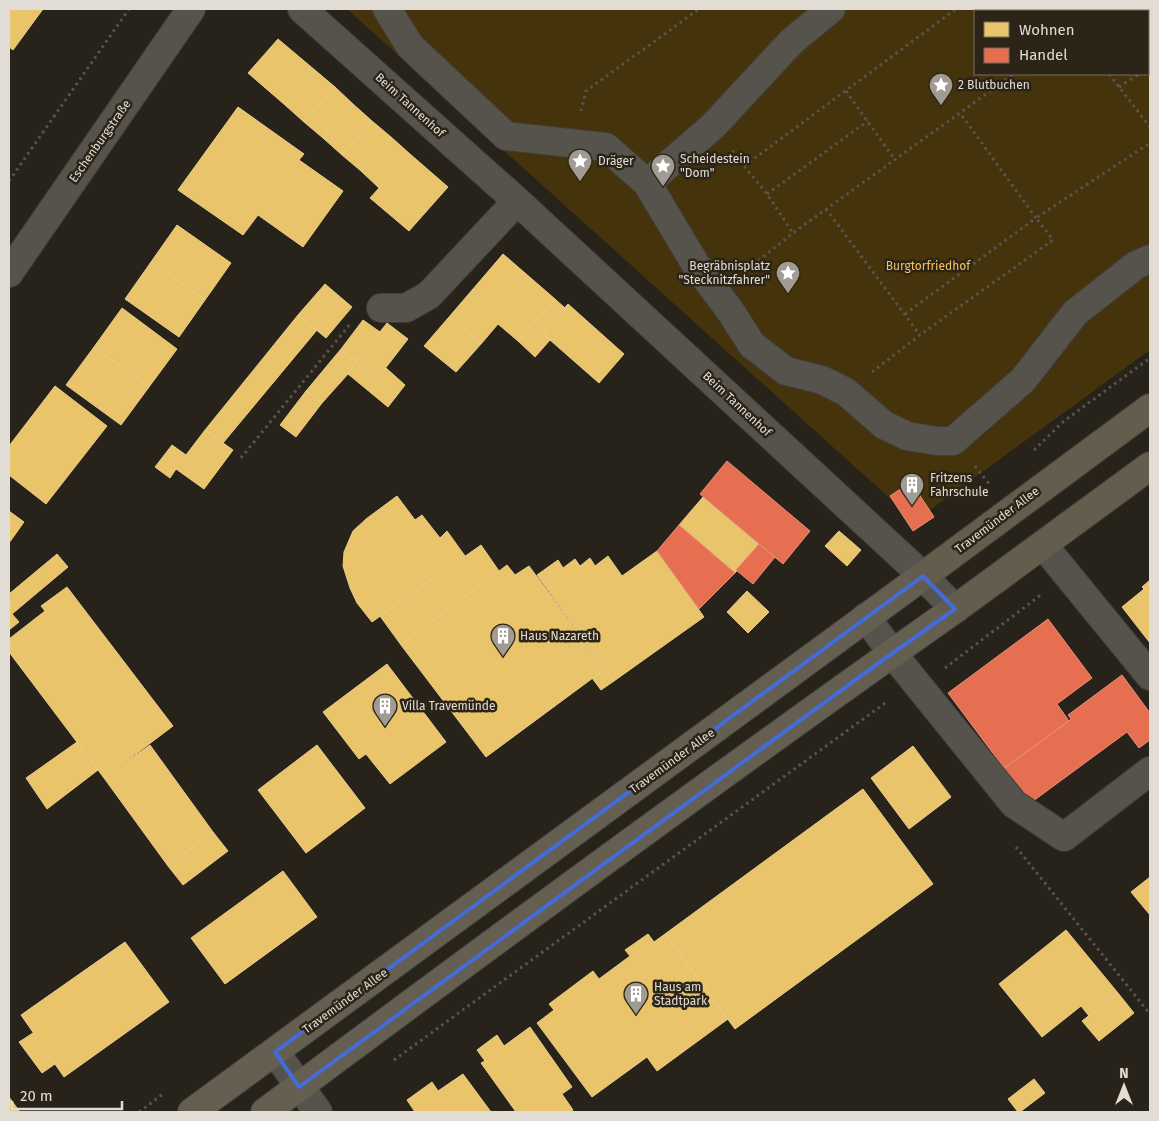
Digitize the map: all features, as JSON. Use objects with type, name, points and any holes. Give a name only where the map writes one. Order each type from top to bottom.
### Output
[{"type":"highway","name":"Travemünder Allee","points":[[923,576],[1150,408]]},
{"type":"highway","points":[[955,609],[1051,555],[1150,466]]},
{"type":"main road","name":"Travemünder Allee","points":[[192,1112],[923,576]]},
{"type":"main road","points":[[265,1112],[482,951],[955,609]]},
{"type":"street","name":"Eschenburgstraße","points":[[9,273],[191,9]]},
{"type":"street","name":"Beim Tannenhof","points":[[302,9],[517,201],[923,576],[955,609]]},
{"type":"street","points":[[387,9],[410,46],[506,136],[606,147],[647,183],[696,265],[752,345],[786,371],[822,380],[846,392],[884,425],[907,436],[937,441],[953,441],[1024,380],[1075,313],[1136,265],[1150,259]]},
{"type":"street","points":[[647,183],[713,126],[792,41],[831,9]]},
{"type":"street","points":[[381,308],[406,308],[429,295],[517,201]]},
{"type":"street","points":[[1051,555],[1150,676]]},
{"type":"street","points":[[866,617],[892,653],[1014,804],[1064,837],[1150,772]]},
{"type":"street","points":[[275,1052],[318,1112]]},
{"type":"path","points":[[9,181],[129,9]]},
{"type":"path","points":[[573,143],[586,91],[699,9]]},
{"type":"path","points":[[744,166],[956,9]]},
{"type":"path","points":[[717,293],[793,233],[1013,75]]},
{"type":"path","points":[[1110,75],[1150,127]]},
{"type":"path","points":[[1119,87],[1137,75]]},
{"type":"path","points":[[846,91],[895,160]]},
{"type":"path","points":[[846,392],[920,335],[1053,240],[960,113]]},
{"type":"path","points":[[767,194],[868,121]]},
{"type":"path","points":[[713,126],[767,194],[793,233]]},
{"type":"path","points":[[905,314],[1036,218],[1150,143]]},
{"type":"path","points":[[826,209],[920,335]]},
{"type":"path","points":[[241,458],[358,314],[381,308]]},
{"type":"path","points":[[387,1065],[895,695],[916,682],[937,673],[1041,596],[1051,555]]},
{"type":"path","points":[[1014,843],[1150,1014]]},
{"type":"highlighted area","points":[[923,576],[955,609],[873,667],[299,1087],[275,1052]]},
{"type":"green space","name":"Burgtorfriedhof","points":[[347,9],[1150,9],[1150,350],[915,521]]},
{"type":"building: Wohnen","points":[[9,9],[43,9],[13,50],[9,47]]},
{"type":"building: Wohnen","points":[[278,39],[316,71],[285,105],[248,73]]},
{"type":"building: Wohnen","points":[[316,71],[335,87],[304,122],[285,105]]},
{"type":"building: Wohnen","points":[[335,87],[353,104],[323,138],[304,122]]},
{"type":"building: Wohnen","points":[[353,104],[372,121],[342,155],[323,138]]},
{"type":"building: Wohnen","points":[[238,107],[304,154],[299,160],[343,191],[303,247],[258,215],[243,235],[178,190]]},
{"type":"building: Wohnen","points":[[372,121],[391,137],[361,171],[342,155]]},
{"type":"building: Wohnen","points":[[391,137],[410,154],[379,188],[361,171]]},
{"type":"building: Wohnen","points":[[410,154],[448,187],[409,231],[370,198]]},
{"type":"building: Wohnen","points":[[177,225],[231,263],[205,300],[151,262]]},
{"type":"building: Wohnen","points":[[503,254],[555,299],[518,341],[498,324],[481,344],[449,317]]},
{"type":"building: Wohnen","points":[[151,262],[205,300],[179,337],[125,299]]},
{"type":"building: Wohnen","points":[[325,284],[352,307],[326,338],[298,315]]},
{"type":"building: Wohnen","points":[[555,299],[565,308],[542,333],[550,340],[535,357],[518,341]]},
{"type":"building: Wohnen","points":[[568,304],[624,354],[599,383],[542,333]]},
{"type":"building: Wohnen","points":[[122,308],[177,349],[149,387],[94,347]]},
{"type":"building: Wohnen","points":[[298,315],[317,330],[223,443],[205,430]]},
{"type":"building: Wohnen","points":[[449,317],[481,344],[456,372],[424,346]]},
{"type":"building: Wohnen","points":[[363,320],[380,332],[356,362],[341,349]]},
{"type":"building: Wohnen","points":[[387,323],[408,339],[377,379],[356,362]]},
{"type":"building: Wohnen","points":[[94,347],[149,387],[121,425],[66,385]]},
{"type":"building: Wohnen","points":[[341,349],[356,362],[348,374],[322,403],[306,391]]},
{"type":"building: Wohnen","points":[[356,362],[377,379],[386,368],[405,385],[388,407],[348,374]]},
{"type":"building: Wohnen","points":[[55,386],[107,426],[46,504],[9,475],[9,446]]},
{"type":"building: Wohnen","points":[[306,391],[322,403],[296,437],[280,425]]},
{"type":"building: Wohnen","points":[[205,430],[233,450],[204,489],[176,469],[170,478],[155,467],[172,445],[186,455]]},
{"type":"building: Wohnen","points":[[397,496],[415,520],[422,515],[440,538],[447,531],[465,556],[372,622],[357,603],[350,588],[343,566],[344,552],[353,531]]},
{"type":"building: Wohnen","points":[[703,497],[759,544],[735,573],[679,525]]},
{"type":"building: Wohnen","points":[[9,511],[24,522],[9,543]]},
{"type":"building: Wohnen","points":[[839,531],[861,550],[847,566],[825,546]]},
{"type":"building: Wohnen","points":[[481,545],[499,571],[401,645],[380,616]]},
{"type":"building: Wohnen","points":[[657,551],[704,617],[614,681],[537,575],[558,560],[563,568],[575,559],[580,566],[590,558],[595,566],[608,556],[622,576]]},
{"type":"building: Wohnen","points":[[57,554],[68,567],[12,614],[19,622],[9,630],[9,594]]},
{"type":"building: Wohnen","name":"Haus Nazareth","points":[[507,565],[515,575],[529,566],[605,669],[486,757],[401,645]]},
{"type":"building: Wohnen","points":[[1150,580],[1150,643],[1122,607],[1144,589],[1142,587]]},
{"type":"building: Wohnen","points":[[67,587],[173,726],[104,778],[9,652],[9,639],[45,611],[41,606]]},
{"type":"building: Wohnen","points":[[747,591],[769,612],[748,633],[727,612]]},
{"type":"building: Wohnen","name":"Villa Travemünde","points":[[387,664],[446,742],[390,784],[366,754],[359,759],[323,712]]},
{"type":"building: Wohnen","points":[[605,669],[614,681],[601,690],[592,678]]},
{"type":"building: Wohnen","points":[[77,742],[98,770],[47,809],[26,778]]},
{"type":"building: Wohnen","points":[[150,745],[213,832],[168,866],[104,778]]},
{"type":"building: Wohnen","points":[[317,745],[365,808],[306,853],[258,790]]},
{"type":"building: Wohnen","points":[[913,746],[951,797],[909,829],[871,778]]},
{"type":"building: Wohnen","points":[[863,789],[933,884],[735,1029],[665,934]]},
{"type":"building: Wohnen","points":[[213,832],[228,851],[183,885],[168,866]]},
{"type":"building: Wohnen","points":[[283,871],[317,917],[225,984],[191,938]]},
{"type":"building: Wohnen","points":[[1150,877],[1150,915],[1131,892]]},
{"type":"building: Wohnen","points":[[1066,930],[1118,993],[1089,1016],[1081,1006],[1042,1037],[999,984]]},
{"type":"building: Wohnen","name":"Haus am Stadtpark","points":[[648,934],[654,942],[665,934],[728,1019],[657,1071],[647,1057],[592,1097],[537,1023],[554,1010],[549,1004],[593,971],[599,979],[630,956],[625,950]]},
{"type":"building: Wohnen","points":[[125,942],[169,1002],[64,1077],[21,1015]]},
{"type":"building: Wohnen","points":[[1118,993],[1134,1013],[1099,1041],[1082,1021]]},
{"type":"building: Wohnen","points":[[530,1027],[572,1087],[562,1094],[573,1110],[570,1112],[516,1112],[481,1063],[485,1061],[477,1050],[497,1035],[504,1046]]},
{"type":"building: Wohnen","points":[[33,1033],[55,1064],[42,1073],[19,1042]]},
{"type":"building: Wohnen","points":[[463,1074],[491,1112],[415,1112],[407,1100],[432,1082],[438,1091]]},
{"type":"building: Wohnen","points":[[1034,1079],[1045,1093],[1018,1112],[1008,1099]]},
{"type":"building: Wohnen","points":[[9,1097],[20,1112],[9,1112]]},
{"type":"building: Handel","points":[[727,461],[810,531],[783,564],[700,494]]},
{"type":"building: Handel","name":"Fritzens Fahrschule","points":[[911,482],[934,517],[913,531],[890,496]]},
{"type":"building: Handel","points":[[679,525],[735,573],[699,609],[657,551]]},
{"type":"building: Handel","points":[[759,544],[775,557],[753,584],[736,570]]},
{"type":"building: Handel","points":[[1048,619],[1092,678],[1057,704],[1069,721],[1004,768],[948,693]]},
{"type":"building: Handel","points":[[1122,675],[1150,713],[1150,740],[1139,748],[1127,732],[1025,807],[999,772],[1069,721],[1071,719],[1068,715]]},
{"type":"place","name":"2 Blutbuchen","points":[[941,106]]},
{"type":"place","name":"Dräger","points":[[580,182]]},
{"type":"place","name":"Scheidestein \"Dom\"","points":[[663,187]]},
{"type":"place","name":"Begräbnisplatz \"Stecknitzfahrer\"","points":[[788,294]]},
{"type":"place","name":"Fritzens Fahrschule","points":[[912,506]]},
{"type":"place","name":"Haus Nazareth","points":[[503,657]]},
{"type":"place","name":"Villa Travemünde","points":[[385,727]]},
{"type":"place","name":"Haus am Stadtpark","points":[[636,1015]]}]
